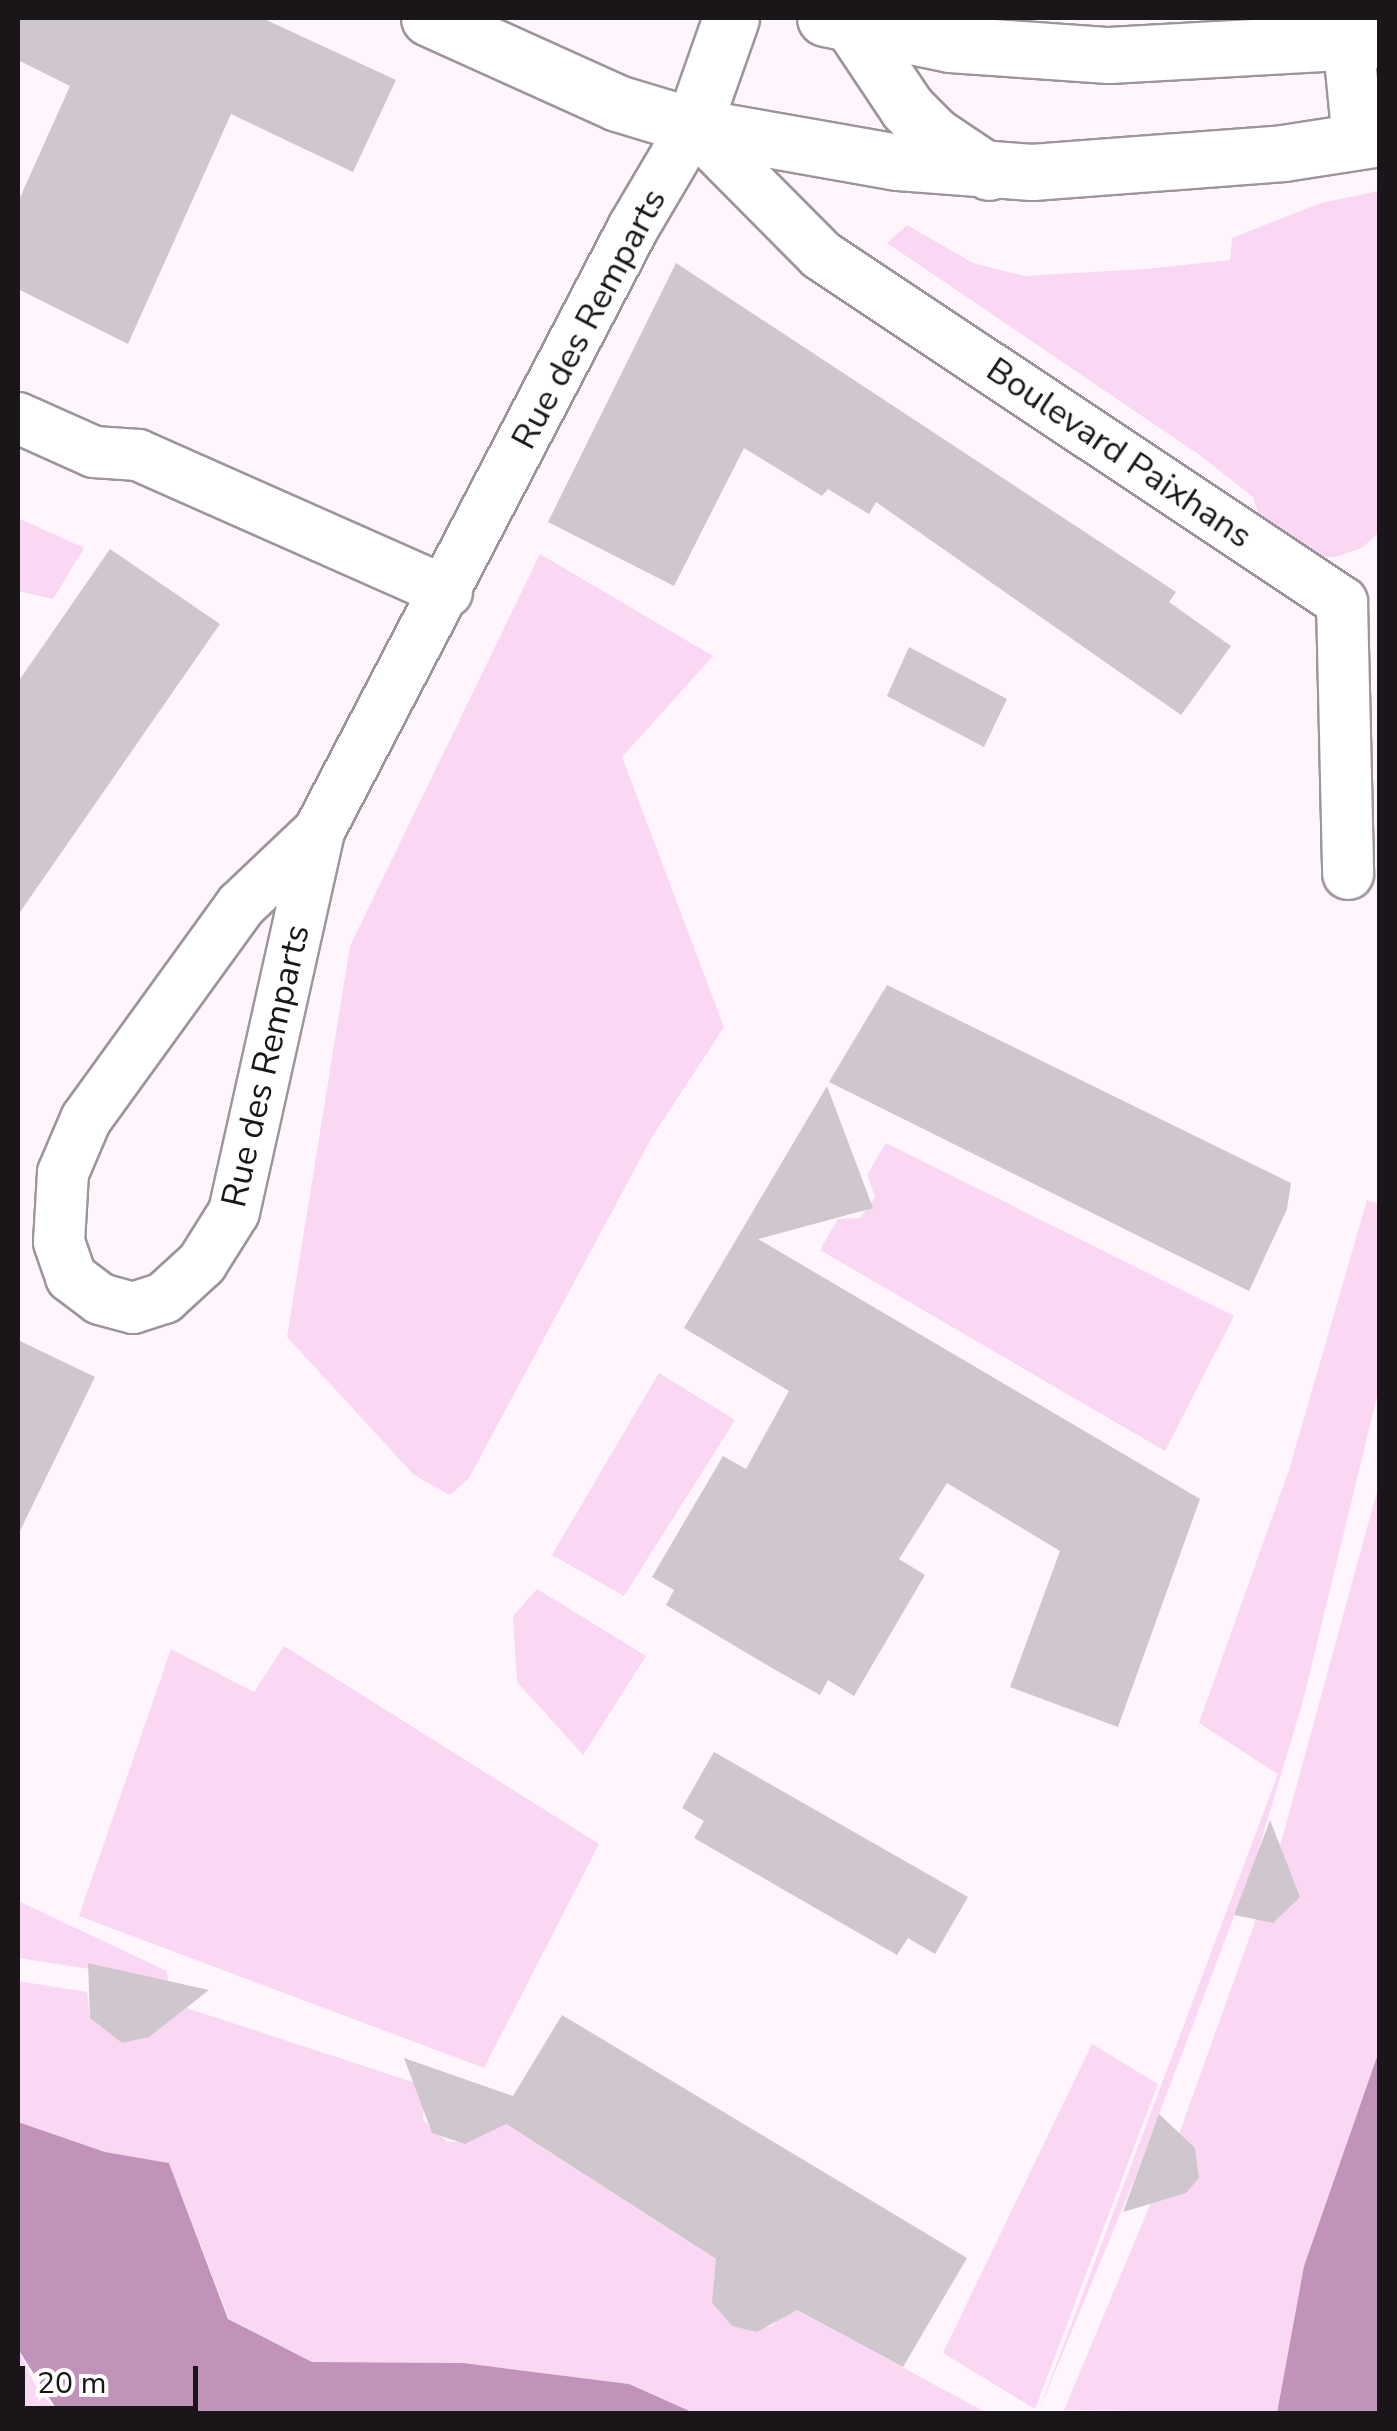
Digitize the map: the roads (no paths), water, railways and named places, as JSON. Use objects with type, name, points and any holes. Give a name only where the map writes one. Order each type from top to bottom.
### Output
[{"type":"main road","name":"Boulevard Paixhans","points":[[429,18],[592,93],[693,126],[806,149],[989,172],[1157,166],[1369,140]]},
{"type":"main road","points":[[693,126],[731,18]]},
{"type":"main road","points":[[839,19],[968,46],[1109,56],[1358,33]]},
{"type":"main road","points":[[839,19],[907,108],[934,135],[989,172]]},
{"type":"street","points":[[1358,33],[1369,140]]},
{"type":"street","name":"Rue des Remparts","points":[[319,831],[241,905],[86,1119],[63,1173],[59,1242],[71,1277],[100,1299],[133,1308],[164,1298],[202,1263],[234,1212],[319,831],[633,228],[693,126]]},
{"type":"street","name":"Boulevard Paixhans","points":[[693,126],[821,255],[1342,602],[1348,874]]},
{"type":"street","points":[[18,418],[94,452],[138,455],[446,592]]}]
